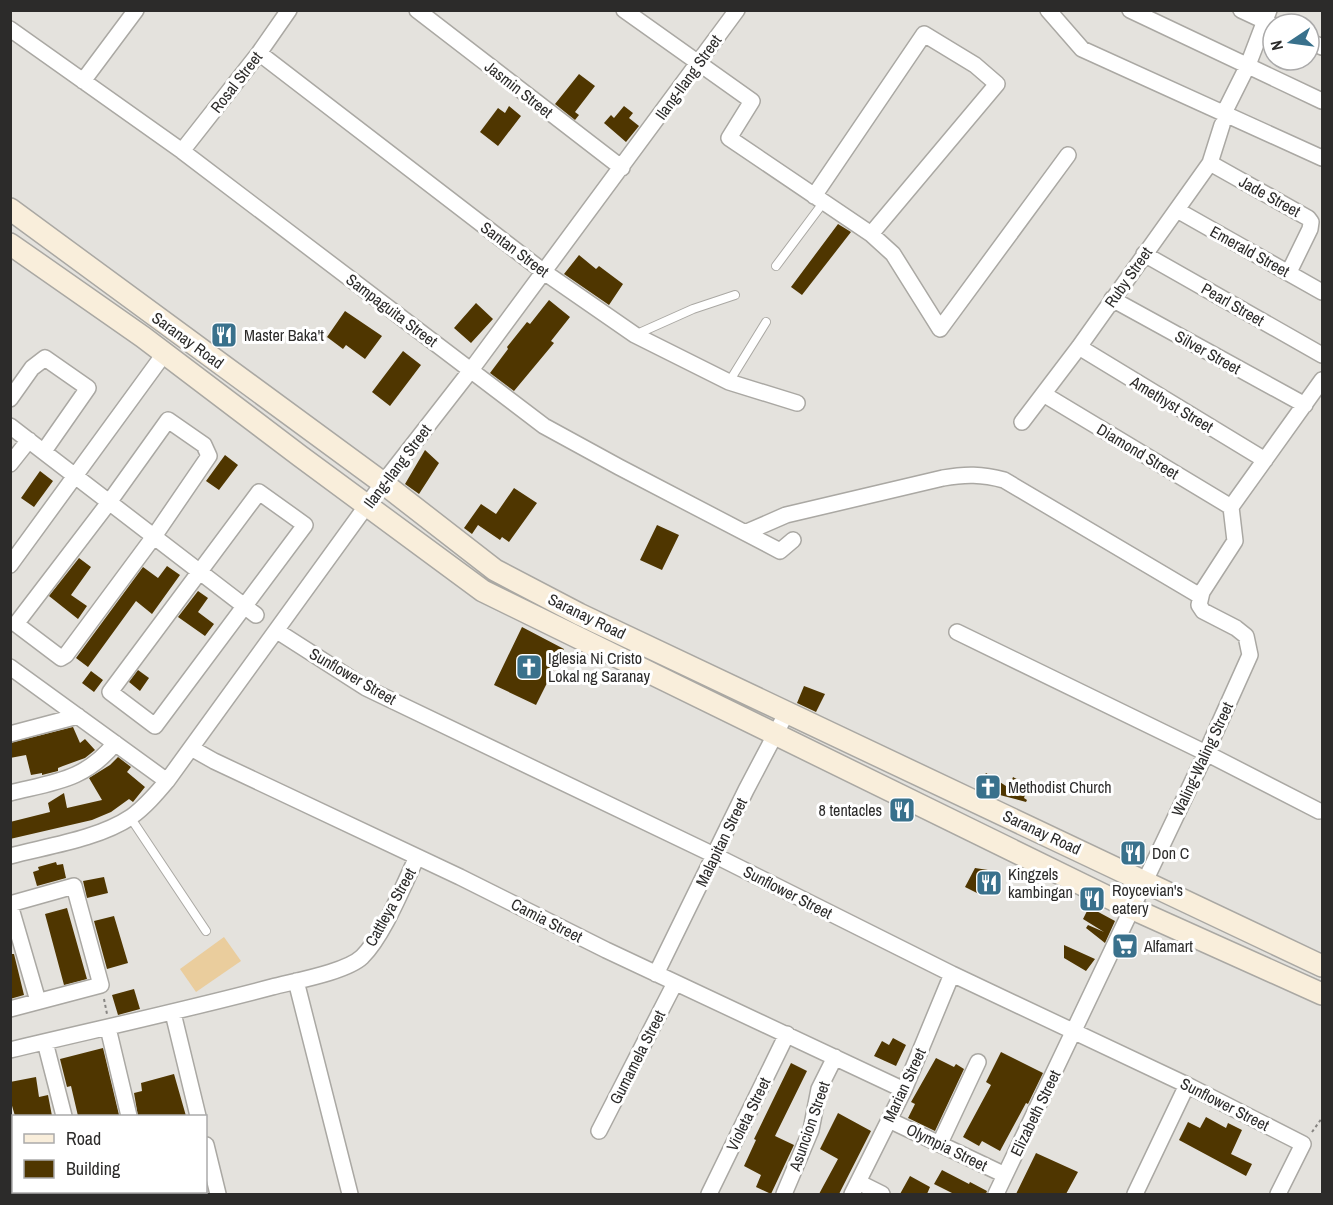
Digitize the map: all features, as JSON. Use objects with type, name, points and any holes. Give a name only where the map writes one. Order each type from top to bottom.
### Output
[{"type":"street","points":[[83,81],[136,10]]},
{"type":"street","name":"Rosal Street","points":[[182,152],[259,53],[289,10]]},
{"type":"street","name":"Jasmin Street","points":[[417,10],[622,168]]},
{"type":"street","points":[[624,10],[752,101],[729,138],[871,234],[893,254],[940,329],[1068,155]]},
{"type":"street","name":"Ilang-Ilang Street","points":[[10,856],[94,834],[130,817],[142,809],[167,781],[382,483],[471,370],[737,10]]},
{"type":"street","points":[[1048,10],[1082,49],[1223,119],[1323,158]]},
{"type":"street","points":[[1130,10],[1323,101]]},
{"type":"street","points":[[1242,10],[1261,16]]},
{"type":"street","name":"Sampaguita Street","points":[[10,29],[182,152],[544,426],[780,550],[794,540]]},
{"type":"street","points":[[818,199],[924,34],[975,65],[997,84],[871,234]]},
{"type":"street","name":"Ruby Street","points":[[1022,422],[1045,394],[1210,163],[1223,119],[1261,37]]},
{"type":"street","name":"Santan Street","points":[[259,53],[544,272],[635,335],[729,382],[797,403]]},
{"type":"street","name":"Jade Street","points":[[1210,163],[1308,218],[1311,222],[1310,229],[1289,272]]},
{"type":"street","name":"Saranay Road","points":[[10,209],[382,483],[495,570],[579,614],[1323,966]]},
{"type":"street","name":"Emerald Street","points":[[1177,210],[1323,292]]},
{"type":"street","name":"Saranay Road","points":[[10,244],[165,354],[483,591],[1132,908],[1323,994]]},
{"type":"street","name":"Pearl Street","points":[[1144,254],[1323,355]]},
{"type":"street","name":"Silver Street","points":[[1112,299],[1305,405]]},
{"type":"street","name":"Amethyst Street","points":[[1079,347],[1265,460]]},
{"type":"street","points":[[10,565],[165,354]]},
{"type":"street","points":[[10,399],[15,382],[45,358],[88,388],[44,451]]},
{"type":"street","points":[[747,532],[797,513],[942,478],[966,474],[984,475],[1004,480],[1200,596],[1235,541],[1231,507],[1323,380]]},
{"type":"street","name":"Diamond Street","points":[[1045,394],[1231,507]]},
{"type":"street","points":[[168,420],[204,445],[209,456],[155,535],[66,655],[61,658],[16,624],[110,501],[168,420]]},
{"type":"street","points":[[10,426],[250,610]]},
{"type":"street","points":[[10,464],[29,440]]},
{"type":"street","points":[[259,492],[305,525],[250,610],[155,726],[110,692],[259,492]]},
{"type":"street","name":"Waling-Waling Street","points":[[1075,1031],[1250,655],[1246,636],[1236,628],[1203,611],[1199,605],[1200,596]]},
{"type":"street","name":"Sunflower Street","points":[[277,631],[366,688],[714,855],[952,974],[1187,1085],[1304,1144]]},
{"type":"street","points":[[957,632],[1322,809]]},
{"type":"street","points":[[14,673],[167,781]]},
{"type":"street","name":"Malapitan Street","points":[[656,974],[787,712]]},
{"type":"street","points":[[10,734],[78,716]]},
{"type":"street","points":[[10,793],[79,774],[100,761],[116,743]]},
{"type":"street","name":"Camia Street","points":[[192,748],[214,761],[656,974],[904,1090]]},
{"type":"street","name":"Cattleya Street","points":[[10,1050],[173,1013],[296,981],[354,963],[363,956],[381,929],[417,857]]},
{"type":"street","points":[[10,1008],[38,1001],[101,985],[74,886],[10,904],[38,1001]]},
{"type":"street","name":"Marian Street","points":[[855,1188],[904,1090],[952,974]]},
{"type":"street","points":[[296,981],[350,1194]]},
{"type":"street","name":"Gumamela Street","points":[[599,1131],[675,982]]},
{"type":"street","points":[[173,1013],[198,1115]]},
{"type":"street","points":[[108,1028],[129,1115]]},
{"type":"street","name":"Elizabeth Street","points":[[996,1194],[1075,1031]]},
{"type":"street","name":"Violeta Street","points":[[709,1194],[787,1034]]},
{"type":"street","points":[[45,1042],[64,1115]]},
{"type":"street","name":"Asuncion Street","points":[[784,1194],[811,1130],[819,1089],[835,1057]]},
{"type":"street","points":[[940,1143],[978,1062]]},
{"type":"street","points":[[1135,1194],[1187,1085]]},
{"type":"street","name":"Olympia Street","points":[[889,1120],[1005,1175]]},
{"type":"street","points":[[1278,1194],[1304,1144]]},
{"type":"street","points":[[207,1149],[218,1194]]},
{"type":"street","points":[[855,1188],[882,1194]]},
{"type":"lane","points":[[776,266],[818,199]]},
{"type":"lane","points":[[635,335],[693,309],[735,295]]},
{"type":"lane","points":[[729,382],[766,322]]},
{"type":"lane","points":[[130,817],[206,931]]},
{"type":"path","points":[[101,985],[108,1028]]},
{"type":"path","points":[[1304,1144],[1318,1121],[1323,1118]]},
{"type":"shaded area","points":[[224,937],[241,961],[196,992],[180,969]]},
{"type":"building","points":[[579,74],[595,86],[575,112],[579,115],[575,120],[555,104]]},
{"type":"building","points":[[509,106],[521,116],[498,146],[480,132],[498,108],[505,113]]},
{"type":"building","points":[[624,106],[633,113],[629,118],[639,126],[626,142],[604,123],[611,115],[614,118]]},
{"type":"building","points":[[838,224],[851,232],[802,295],[791,287]]},
{"type":"building","points":[[579,255],[596,269],[599,266],[623,284],[609,305],[564,274]]},
{"type":"building","points":[[549,300],[570,317],[551,341],[554,343],[514,391],[490,373],[527,322],[530,324]]},
{"type":"building","points":[[476,303],[493,319],[471,343],[454,328]]},
{"type":"building","points":[[345,311],[382,336],[365,359],[346,345],[343,349],[327,337]]},
{"type":"building","points":[[403,351],[421,365],[390,406],[372,392]]},
{"type":"building","points":[[425,450],[439,463],[419,494],[405,484]]},
{"type":"building","points":[[225,455],[238,465],[219,490],[206,481]]},
{"type":"building","points":[[40,471],[53,481],[34,507],[21,498]]},
{"type":"building","points":[[514,488],[537,503],[509,542],[502,537],[500,540],[478,525],[472,534],[464,528],[481,504],[496,514]]},
{"type":"building","points":[[657,525],[679,535],[662,570],[640,560]]},
{"type":"building","points":[[79,558],[91,567],[71,595],[87,606],[78,619],[49,596]]},
{"type":"building","points":[[167,566],[180,575],[152,614],[136,601],[88,667],[76,658],[143,567],[158,578]]},
{"type":"building","points":[[198,591],[208,598],[198,612],[214,624],[205,636],[178,617]]},
{"type":"building","name":"Iglesia Ni Cristo Lokal ng Saranay","points":[[522,627],[564,649],[536,705],[494,685]]},
{"type":"building","points":[[138,670],[149,678],[140,691],[129,682]]},
{"type":"building","points":[[91,671],[103,680],[94,692],[82,683]]},
{"type":"building","points":[[804,686],[825,694],[816,712],[797,703]]},
{"type":"building","points":[[73,727],[80,743],[85,739],[95,750],[85,758],[58,768],[58,771],[31,775],[26,755],[10,758],[10,743]]},
{"type":"building","points":[[118,757],[131,767],[127,772],[145,787],[133,802],[129,799],[111,812],[92,820],[10,839],[10,822],[50,812],[48,803],[64,793],[67,808],[102,800],[89,778]]},
{"type":"building","points":[[986,773],[1009,788],[1013,777],[1028,785],[1024,798],[1026,802],[996,794],[995,797],[977,788]]},
{"type":"building","points":[[56,862],[57,865],[63,864],[66,878],[37,886],[33,872],[39,870],[38,867]]},
{"type":"building","points":[[975,868],[988,870],[979,894],[965,887]]},
{"type":"building","points":[[104,877],[108,893],[87,898],[83,881]]},
{"type":"building","points":[[1089,907],[1115,921],[1105,943],[1086,928],[1088,925],[1104,932],[1083,919]]},
{"type":"building","points":[[67,908],[87,979],[64,985],[45,914]]},
{"type":"building","points":[[114,916],[128,963],[107,969],[94,921]]},
{"type":"building","points":[[1064,945],[1095,959],[1086,971],[1064,958]]},
{"type":"building","points":[[10,954],[14,954],[24,995],[10,999]]},
{"type":"building","points":[[134,989],[140,1009],[118,1015],[112,995]]},
{"type":"building","points":[[893,1038],[906,1045],[896,1066],[874,1056],[882,1041],[889,1045]]},
{"type":"building","points":[[103,1048],[119,1115],[78,1115],[71,1086],[67,1087],[60,1059]]},
{"type":"building","points":[[1001,1052],[1043,1073],[1028,1104],[1026,1103],[1000,1151],[982,1141],[979,1146],[963,1137],[991,1085],[986,1082]]},
{"type":"building","points":[[936,1058],[964,1069],[935,1131],[908,1118],[915,1104],[911,1102]]},
{"type":"building","points":[[791,1063],[807,1071],[775,1136],[794,1145],[771,1194],[756,1187],[761,1175],[744,1166],[756,1140],[754,1139]]},
{"type":"building","points":[[174,1074],[186,1115],[138,1115],[134,1093],[142,1091],[141,1083]]},
{"type":"building","points":[[36,1077],[39,1097],[48,1095],[52,1115],[15,1115],[10,1099],[10,1082]]},
{"type":"building","points":[[838,1113],[871,1131],[839,1194],[819,1194],[838,1159],[820,1149]]},
{"type":"building","points":[[1206,1117],[1226,1128],[1228,1123],[1242,1130],[1231,1154],[1252,1164],[1246,1176],[1179,1140],[1188,1122],[1200,1128]]},
{"type":"building","points":[[1036,1153],[1078,1172],[1066,1194],[1016,1194]]},
{"type":"building","points":[[942,1170],[987,1191],[986,1194],[954,1194],[934,1184]]},
{"type":"building","points":[[910,1176],[930,1187],[927,1194],[900,1194]]},
{"type":"place","name":"Master Baka't","points":[[224,335]]},
{"type":"place","name":"Iglesia Ni Cristo Lokal ng Saranay","points":[[529,667]]},
{"type":"place","name":"Methodist Church","points":[[988,787]]},
{"type":"place","name":"8 tentacles","points":[[902,810]]},
{"type":"place","name":"Don C","points":[[1133,853]]},
{"type":"place","name":"Kingzels kambingan","points":[[989,883]]},
{"type":"place","name":"Roycevian's eatery","points":[[1092,899]]},
{"type":"place","name":"Alfamart","points":[[1125,946]]}]
